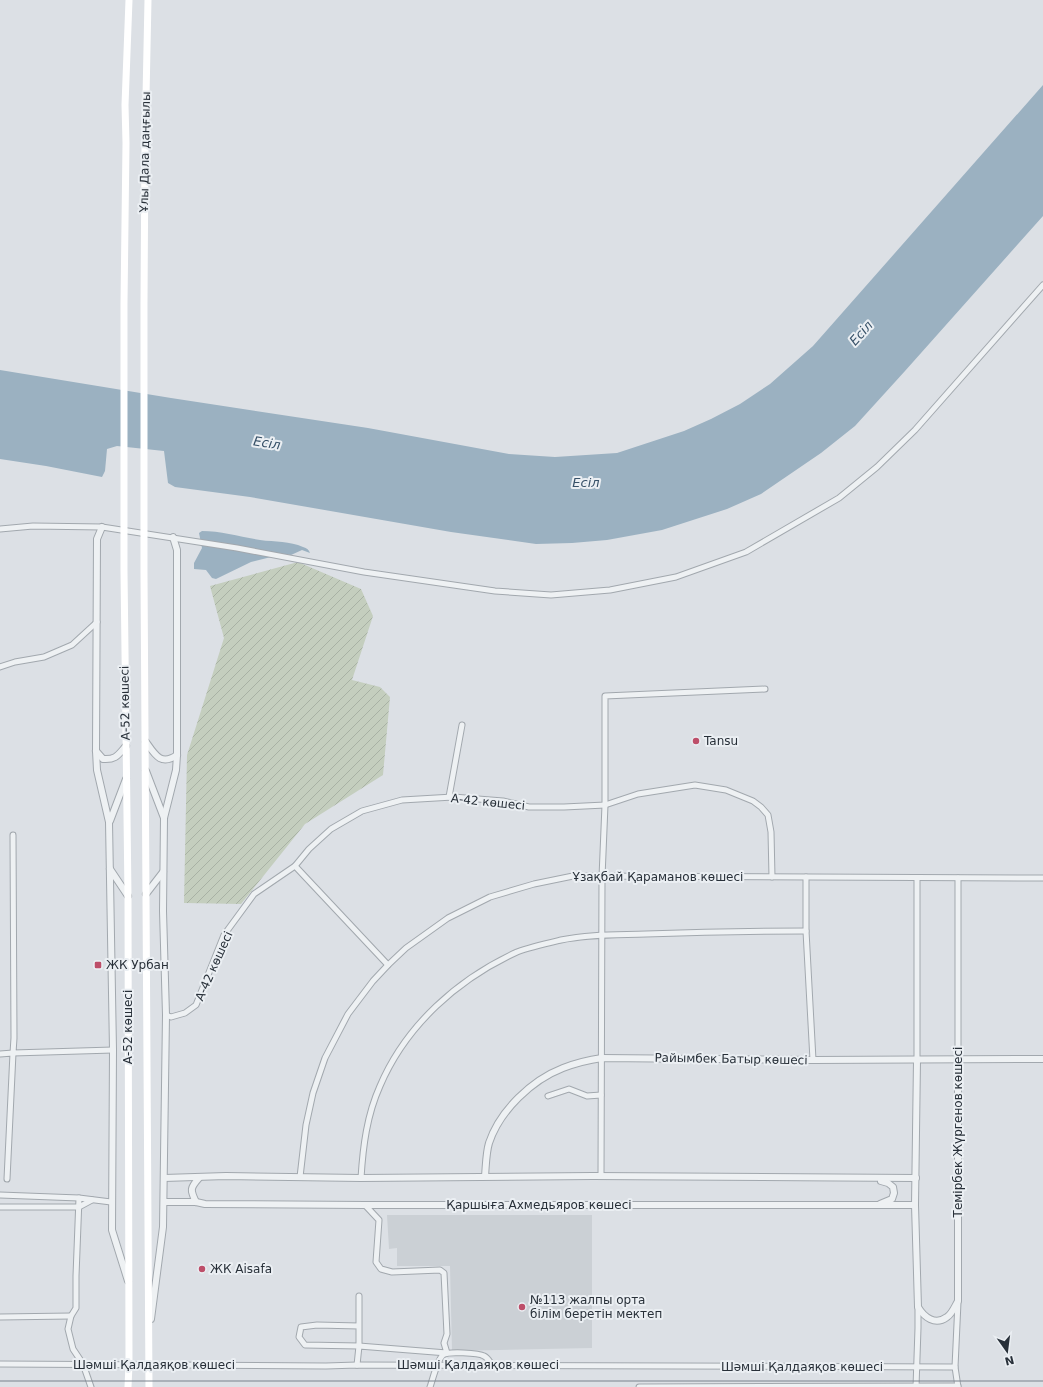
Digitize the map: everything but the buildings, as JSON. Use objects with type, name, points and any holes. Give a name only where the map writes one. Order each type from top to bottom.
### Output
[{"type":"main road","name":"Ұлы Дала даңғылы","points":[[124,571],[125,105],[129,0]]},
{"type":"main road","name":"Ұлы Дала даңғылы","points":[[144,573],[145,145],[148,0]]},
{"type":"main road","name":"А-52 көшесі","points":[[124,571],[128,896],[128,1387]]},
{"type":"main road","name":"А-52 көшесі","points":[[144,573],[149,1387]]},
{"type":"street","points":[[0,530],[33,526],[102,527],[173,537],[364,572],[495,591],[558,594],[610,590],[676,577],[746,552],[838,498],[877,467],[915,430],[1043,285]]},
{"type":"street","points":[[102,527],[97,539],[96,751],[97,770],[110,822],[113,1050],[111,1202],[112,1230],[128,1282]]},
{"type":"street","points":[[149,1336],[163,1227],[164,1202],[166,1015],[164,818],[176,770],[177,754],[177,550],[173,537]]},
{"type":"street","points":[[0,667],[15,662],[44,657],[72,645],[97,622]]},
{"type":"street","points":[[601,1176],[602,877],[605,805],[605,696],[765,689]]},
{"type":"street","points":[[450,797],[462,725]]},
{"type":"street","points":[[146,742],[156,756],[164,760],[171,759],[177,754]]},
{"type":"street","points":[[96,751],[103,759],[112,760],[118,756],[126,746]]},
{"type":"street","points":[[146,770],[164,818]]},
{"type":"street","points":[[110,822],[127,778]]},
{"type":"street","name":"А-42 көшесі","points":[[166,1015],[172,1017],[185,1013],[196,1005],[224,935],[254,894],[295,866],[309,849],[331,829],[362,811],[402,800],[450,797],[503,801],[529,807],[564,807],[605,805],[638,794],[695,785],[726,790],[753,801],[761,806],[768,815],[771,832],[772,877]]},
{"type":"street","points":[[7,1179],[14,1038],[14,835]]},
{"type":"street","points":[[295,866],[388,966]]},
{"type":"street","points":[[110,869],[128,896]]},
{"type":"street","points":[[146,894],[164,872]]},
{"type":"street","name":"Ұзақбай Қараманов көшесі","points":[[300,1177],[306,1125],[314,1093],[325,1058],[348,1014],[373,981],[406,948],[448,918],[490,897],[534,884],[572,876],[1043,878]]},
{"type":"street","points":[[806,877],[806,931],[813,1060]]},
{"type":"street","points":[[916,1387],[918,1328],[915,1205],[917,878]]},
{"type":"street","name":"Темірбек Жүргенов көшесі","points":[[958,878],[958,1301],[955,1367],[958,1387]]},
{"type":"street","points":[[361,1178],[362,1149],[371,1112],[380,1086],[394,1058],[413,1031],[432,1009],[457,988],[488,967],[519,952],[562,940],[602,936],[699,932],[806,931]]},
{"type":"street","points":[[0,1054],[113,1050]]},
{"type":"street","name":"Райымбек Батыр көшесі","points":[[485,1176],[489,1143],[497,1126],[511,1107],[541,1079],[562,1068],[578,1062],[602,1058],[813,1060],[1043,1059]]},
{"type":"street","points":[[548,1096],[569,1089],[587,1096],[601,1095]]},
{"type":"street","points":[[164,1178],[226,1176],[361,1178],[485,1176],[870,1179],[916,1178]]},
{"type":"street","points":[[196,1202],[192,1192],[192,1186],[198,1178]]},
{"type":"street","points":[[870,1179],[888,1183],[894,1187],[892,1199],[874,1205]]},
{"type":"street","points":[[0,1195],[79,1198],[111,1202]]},
{"type":"street","points":[[79,1198],[76,1308],[71,1316],[68,1329],[73,1349],[83,1364],[90,1387]]},
{"type":"street","points":[[0,1207],[79,1207],[92,1200]]},
{"type":"street","name":"Қаршыға Ахмедьяров көшесі","points":[[164,1202],[196,1202],[205,1204],[365,1205],[915,1205]]},
{"type":"street","points":[[365,1205],[379,1220],[376,1262],[380,1269],[392,1272],[440,1270],[444,1273],[447,1334],[444,1343],[447,1353]]},
{"type":"street","points":[[358,1365],[360,1346],[359,1296]]},
{"type":"street","points":[[918,1307],[928,1319],[938,1321],[946,1318],[958,1301]]},
{"type":"street","points":[[0,1317],[71,1316]]},
{"type":"street","points":[[359,1326],[316,1325],[301,1327],[299,1337],[305,1345],[360,1346],[477,1354],[484,1356],[492,1365]]},
{"type":"street","points":[[430,1387],[442,1356],[447,1353]]},
{"type":"street","name":"Шәмші Қалдаяқов көшесі","points":[[0,1364],[955,1367]]},
{"type":"street","name":"Шәмші Қалдаяқов көшесі","points":[[639,1387],[958,1387]]},
{"type":"shaded area","name":"№113 жалпы орта білім беретін мектеп","points":[[387,1215],[592,1215],[592,1348],[452,1351],[450,1266],[397,1266],[397,1248],[389,1249]]},
{"type":"green space","points":[[298,562],[361,589],[373,616],[352,680],[380,687],[390,697],[383,775],[305,824],[241,904],[184,903],[187,755],[224,638],[210,586]]},
{"type":"water","name":"Есіл","points":[[1043,85],[1043,216],[855,426],[821,453],[761,494],[727,509],[662,530],[607,540],[536,544],[451,532],[250,497],[175,487],[168,483],[164,451],[117,446],[107,449],[105,471],[102,477],[0,459],[0,370],[368,428],[509,454],[555,457],[617,453],[684,431],[740,404],[770,384],[813,346]]},
{"type":"water","points":[[202,531],[298,545],[306,548],[310,553],[302,550],[291,555],[283,554],[251,562],[216,579],[212,578],[206,570],[194,569],[194,563],[202,548],[199,533]]},
{"type":"tram line","points":[[0,1381],[1043,1381]]},
{"type":"place","name":"Tansu","points":[[696,741]]},
{"type":"place","name":"ЖК Урбан","points":[[98,965]]},
{"type":"place","name":"ЖК Aisafa","points":[[202,1269]]},
{"type":"place","name":"№113 жалпы орта білім беретін мектеп","points":[[522,1307]]}]
